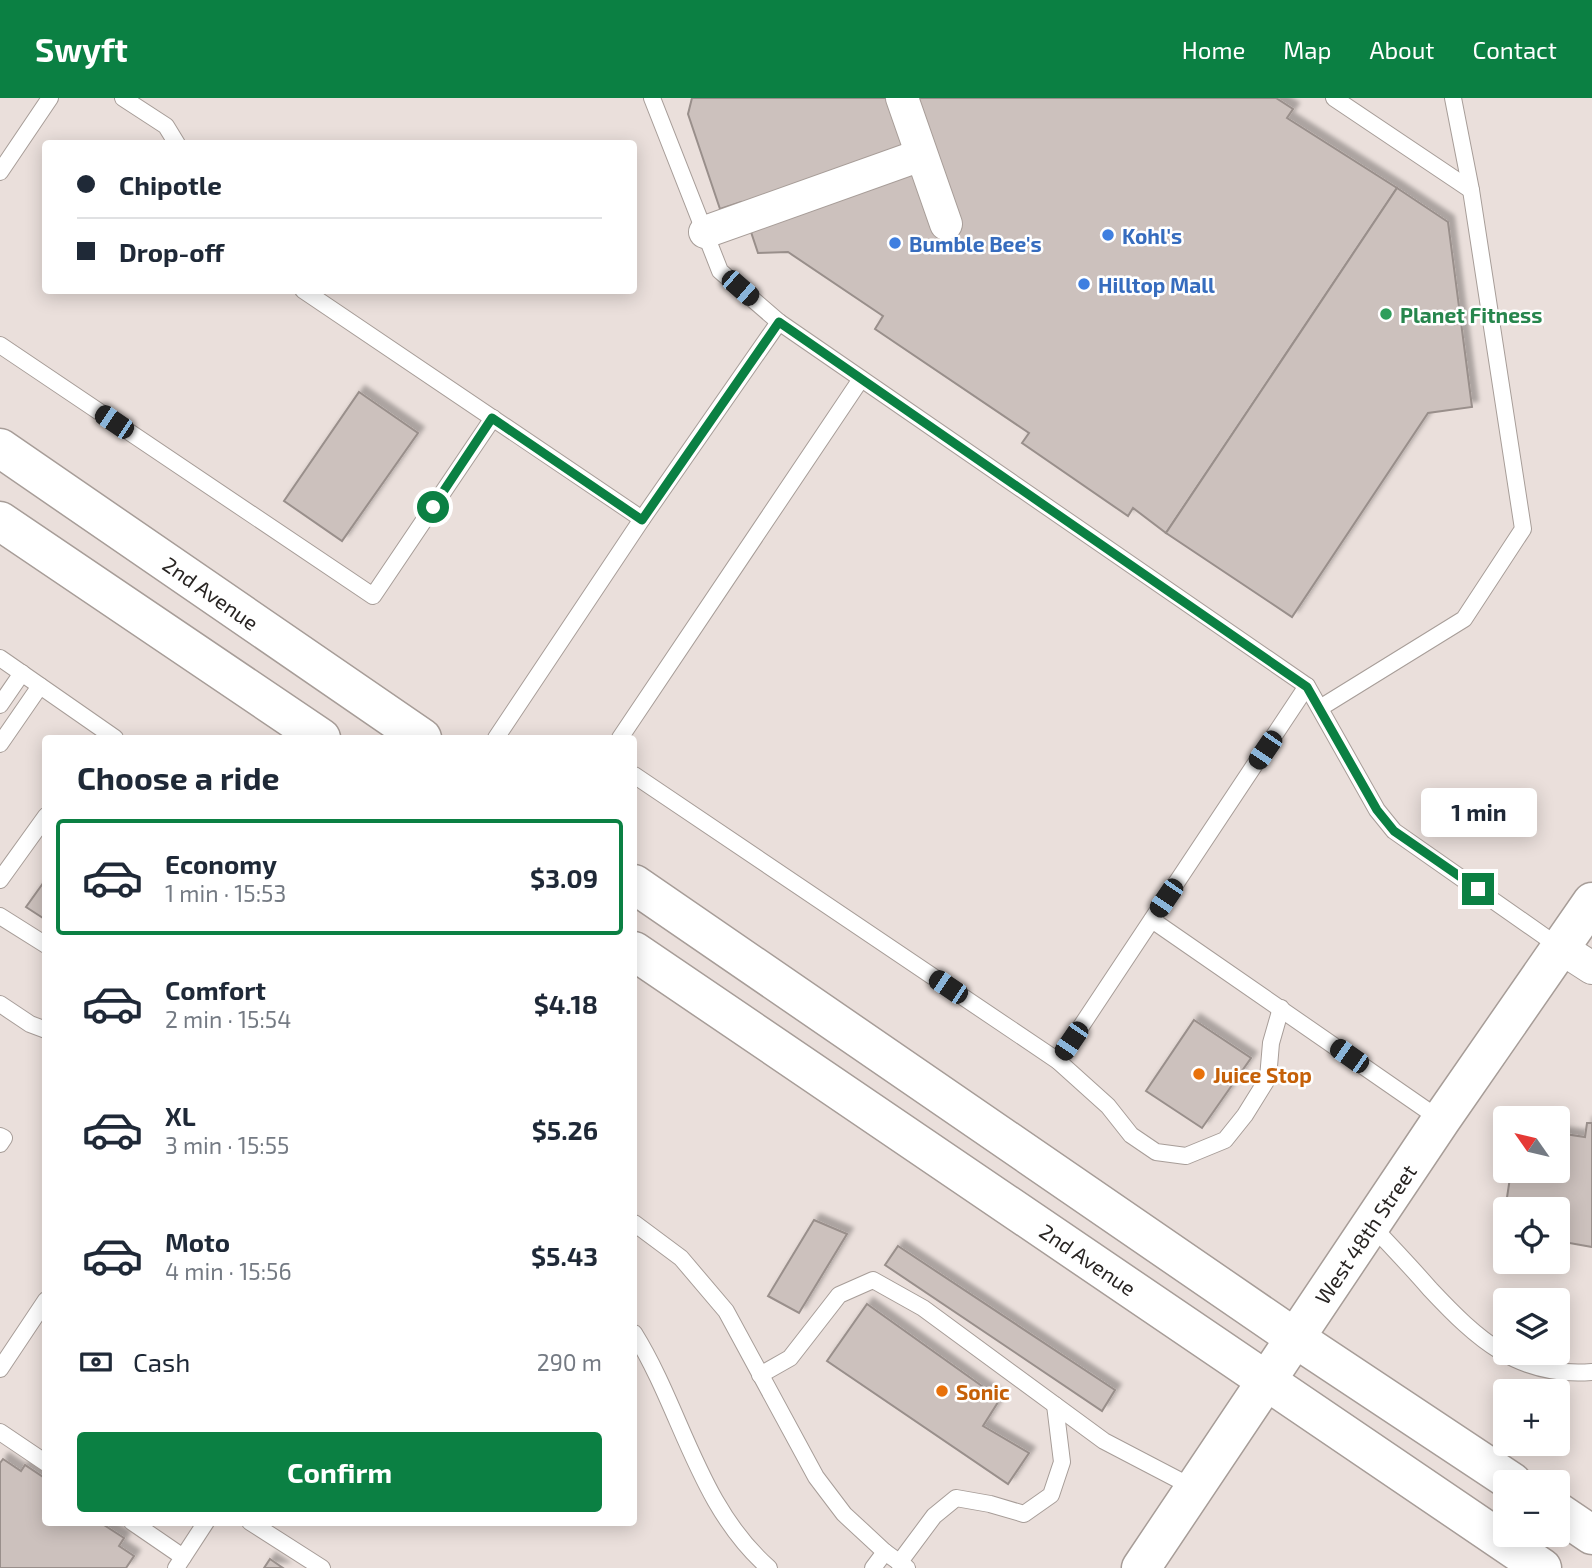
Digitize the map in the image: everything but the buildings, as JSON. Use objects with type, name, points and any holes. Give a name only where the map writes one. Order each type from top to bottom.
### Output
[{"type":"main road","name":"2nd Avenue","points":[[0,448],[418,735]]},
{"type":"main road","points":[[0,521],[317,735]]},
{"type":"main road","points":[[637,886],[1295,1338],[1494,1470]]},
{"type":"main road","name":"West 48th Street","points":[[1141,1568],[1441,1120],[1577,958],[1592,902]]},
{"type":"main road","name":"2nd Avenue","points":[[637,953],[1542,1568]]},
{"type":"main road","points":[[1570,1520],[1592,1535]]},
{"type":"street","points":[[902,98],[946,224]]},
{"type":"street","points":[[705,232],[921,155]]},
{"type":"lane","points":[[0,173],[50,98]]},
{"type":"lane","points":[[122,98],[166,127],[174,140]]},
{"type":"lane","points":[[652,98],[720,271],[779,322],[1307,687],[1377,810],[1394,831],[1577,958]]},
{"type":"lane","points":[[1334,98],[1471,190]]},
{"type":"lane","points":[[1320,708],[1464,619],[1523,529],[1471,190],[1453,98]]},
{"type":"lane","points":[[309,294],[642,520]]},
{"type":"lane","points":[[498,735],[779,322]]},
{"type":"lane","points":[[0,345],[373,596],[492,418]]},
{"type":"lane","points":[[622,735],[861,379]]},
{"type":"lane","points":[[0,658],[106,735]]},
{"type":"lane","points":[[0,705],[22,673]]},
{"type":"lane","points":[[0,744],[40,686]]},
{"type":"lane","points":[[1058,1061],[1307,687]]},
{"type":"lane","points":[[637,777],[1058,1061],[1108,1106],[1132,1136],[1156,1152],[1186,1156],[1225,1140],[1245,1115],[1268,1078],[1271,1043],[1281,1008]]},
{"type":"lane","points":[[0,880],[42,822]]},
{"type":"lane","points":[[0,916],[42,942]]},
{"type":"lane","points":[[1152,920],[1441,1120]]},
{"type":"lane","points":[[0,1004],[30,1024],[42,1028]]},
{"type":"lane","points":[[0,1136],[4,1138],[0,1144]]},
{"type":"lane","points":[[637,1225],[681,1258],[726,1311],[816,1477],[844,1514],[903,1565],[934,1516],[956,1498],[1024,1514],[1051,1495],[1062,1462],[1055,1405]]},
{"type":"lane","points":[[1371,1225],[1451,1311],[1489,1346],[1509,1358],[1532,1366],[1553,1371],[1592,1372]]},
{"type":"lane","points":[[760,1375],[790,1358],[839,1295],[873,1280],[923,1308],[1104,1441],[1194,1488]]},
{"type":"lane","points":[[0,1369],[42,1306]]},
{"type":"lane","points":[[637,1339],[656,1374],[702,1479],[739,1535],[769,1568]]},
{"type":"lane","points":[[0,1432],[42,1460]]},
{"type":"lane","points":[[137,1526],[179,1563],[203,1526]]},
{"type":"lane","points":[[256,1526],[322,1568]]},
{"type":"lane","points":[[873,1568],[885,1552]]},
{"type":"place","name":"Kohl's","points":[[1108,235]]},
{"type":"place","name":"Bumble Bee's","points":[[895,243]]},
{"type":"place","name":"Hilltop Mall","points":[[1084,284]]},
{"type":"place","name":"Planet Fitness","points":[[1386,314]]},
{"type":"place","name":"Juice Stop","points":[[1199,1074]]},
{"type":"place","name":"Sonic","points":[[942,1391]]},
{"type":"route","points":[[433,507],[492,418],[642,520],[779,322],[1307,687],[1377,810],[1394,831],[1478,889]]}]
